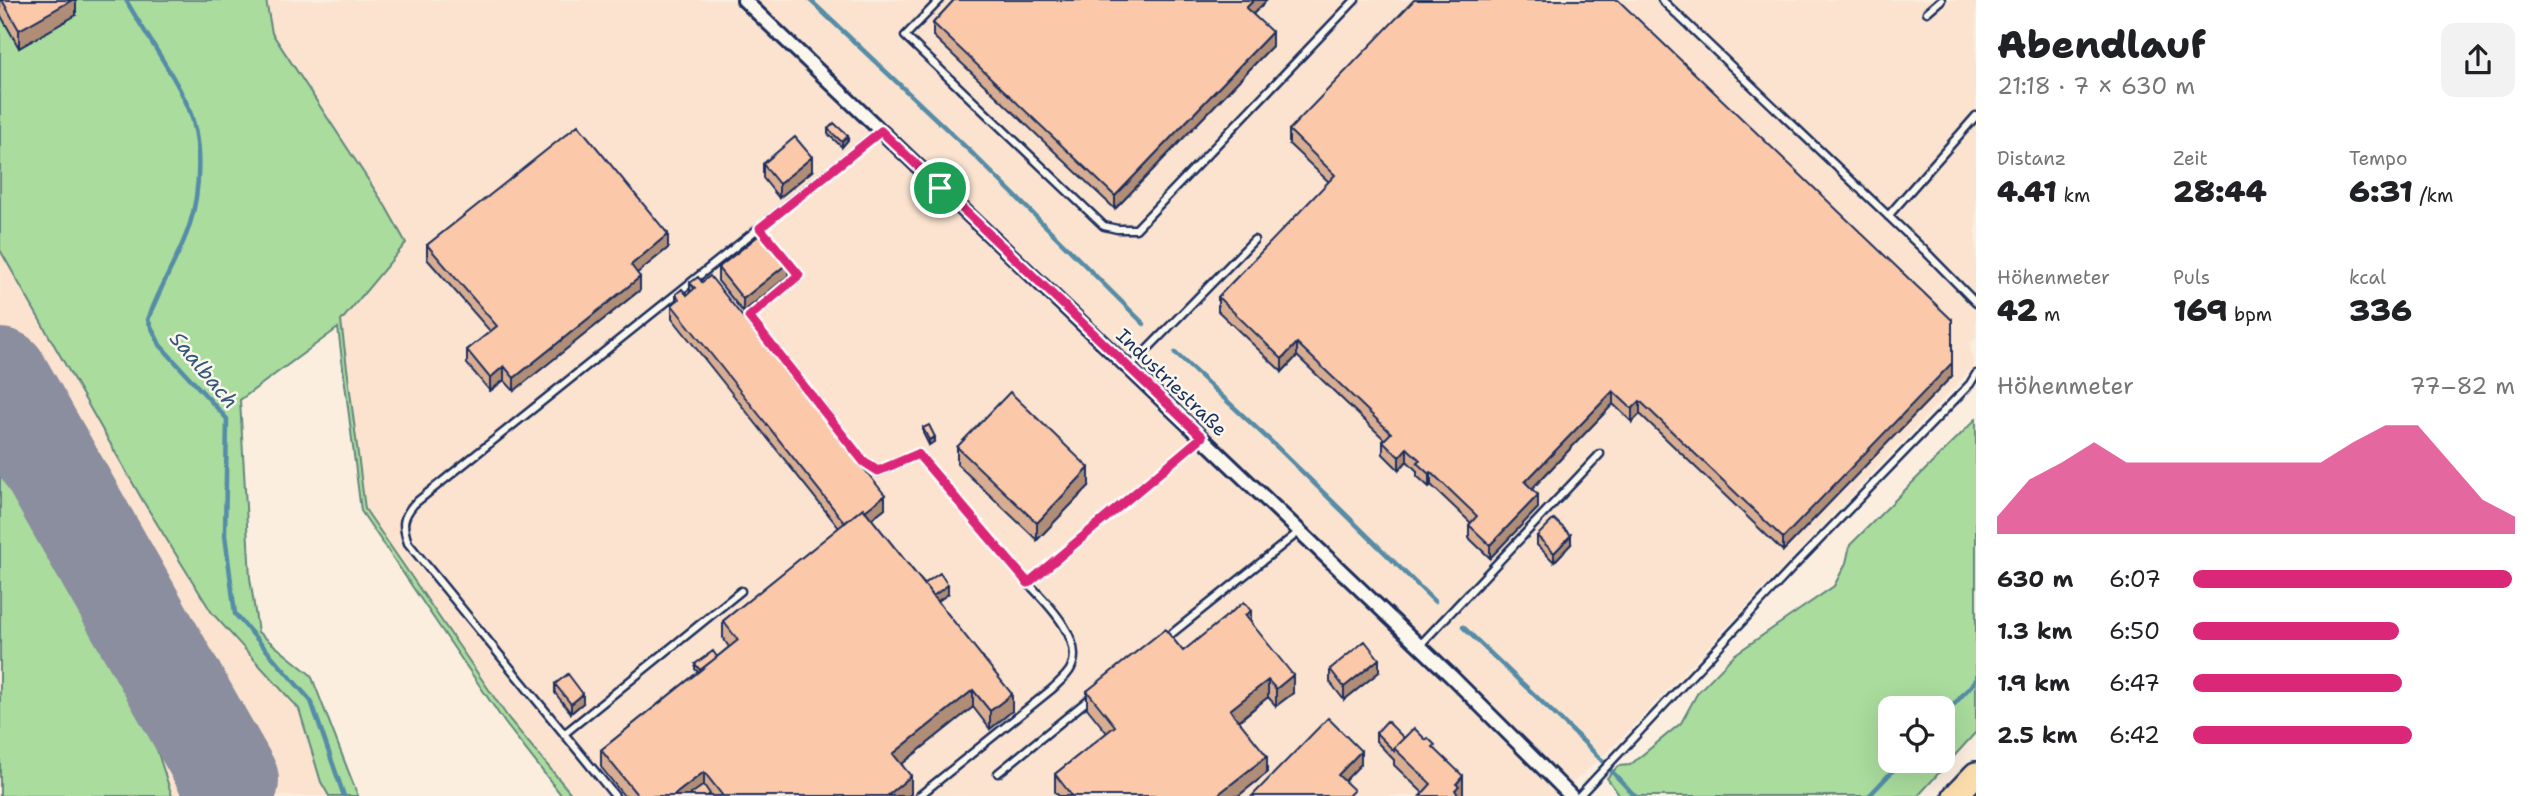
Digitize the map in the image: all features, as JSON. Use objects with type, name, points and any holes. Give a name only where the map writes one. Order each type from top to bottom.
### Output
[{"type":"highway","points":[[1955,796],[1976,774]]},
{"type":"street","name":"Industriestraße","points":[[744,0],[1133,364],[1202,437],[1420,645],[1571,796]]},
{"type":"lane","points":[[940,0],[905,36],[1104,226],[1117,229],[1136,229],[1355,0]]},
{"type":"lane","points":[[1662,0],[1976,303]]},
{"type":"lane","points":[[1927,12],[1941,0]]},
{"type":"lane","points":[[1888,216],[1976,116]]},
{"type":"lane","points":[[615,796],[408,543],[402,527],[404,516],[414,504],[881,131]]},
{"type":"lane","points":[[760,228],[799,275],[749,317],[864,462],[878,471],[918,454],[1056,613],[1075,648],[1071,668],[1052,689],[919,796]]},
{"type":"lane","points":[[1133,364],[1254,240]]},
{"type":"lane","points":[[1579,796],[1976,374]]},
{"type":"lane","points":[[1028,583],[1202,437]]},
{"type":"lane","points":[[1420,645],[1600,454]]},
{"type":"lane","points":[[1158,644],[1300,531]]},
{"type":"lane","points":[[564,734],[741,591]]},
{"type":"lane","points":[[998,773],[1104,687]]},
{"type":"shaded area","points":[[266,0],[1976,0],[1976,338],[1970,344],[1974,366],[1615,745],[1558,796],[573,796],[509,719],[364,509],[341,321],[406,243],[386,207],[272,33]]},
{"type":"shaded area","points":[[0,250],[143,501],[212,613],[299,709],[321,782],[329,796],[172,796],[148,722],[0,469]]},
{"type":"green space","points":[[0,0],[266,0],[272,33],[386,207],[406,243],[341,321],[365,509],[509,719],[573,796],[562,796],[505,723],[361,511],[338,328],[240,400],[250,578],[258,632],[311,675],[358,796],[329,796],[321,782],[299,709],[212,613],[143,501],[0,250]]},
{"type":"green space","points":[[1976,419],[1976,732],[1955,755],[1955,696],[1878,696],[1878,773],[1939,773],[1918,796],[1620,796],[1607,778],[1618,766],[1630,765],[1681,723],[1698,692],[1734,655],[1834,586],[1846,563],[1850,545]]},
{"type":"green space","points":[[0,469],[148,722],[172,796],[0,796]]},
{"type":"building","points":[[2,0],[72,0],[19,30]]},
{"type":"building","points":[[954,0],[1254,0],[1246,8],[1272,32],[1115,196],[933,23]]},
{"type":"building","points":[[1414,0],[1618,0],[1952,320],[1952,363],[1783,538],[1640,401],[1632,409],[1613,391],[1525,482],[1538,495],[1490,545],[1469,525],[1477,516],[1431,472],[1429,474],[1417,463],[1420,460],[1407,448],[1399,457],[1383,441],[1391,433],[1297,343],[1282,359],[1218,297],[1335,175],[1289,130]]},
{"type":"building","points":[[834,123],[848,136],[842,142],[828,129]]},
{"type":"building","points":[[578,125],[668,234],[631,265],[640,277],[514,378],[504,366],[490,378],[467,350],[497,326],[427,245]]},
{"type":"building","points":[[795,137],[812,157],[779,184],[763,164]]},
{"type":"building","points":[[763,232],[788,263],[743,299],[718,268]]},
{"type":"building","points":[[710,276],[885,495],[865,511],[863,508],[845,523],[672,305],[679,299],[676,294],[682,289],[687,295],[695,288],[690,283],[698,277],[702,282]]},
{"type":"building","points":[[1010,392],[1089,468],[1037,523],[957,447]]},
{"type":"building","points":[[929,425],[935,437],[929,440],[923,428]]},
{"type":"building","points":[[863,508],[1012,694],[990,711],[973,690],[893,754],[911,776],[887,796],[723,796],[704,772],[673,796],[638,796],[601,750],[738,640],[723,621]]},
{"type":"building","points":[[1554,519],[1571,535],[1554,553],[1537,536]]},
{"type":"building","points":[[940,573],[948,585],[933,596],[924,584]]},
{"type":"building","points":[[1244,602],[1251,611],[1245,615],[1293,675],[1276,689],[1268,680],[1230,710],[1267,756],[1216,796],[1072,796],[1055,774],[1115,726],[1087,691],[1165,629],[1183,651]]},
{"type":"building","points":[[1365,641],[1379,659],[1344,687],[1330,669]]},
{"type":"building","points":[[713,651],[717,657],[700,670],[695,664]]},
{"type":"building","points":[[568,674],[583,694],[571,704],[555,684]]},
{"type":"building","points":[[1328,718],[1361,751],[1338,775],[1354,790],[1348,796],[1252,796]]},
{"type":"building","points":[[1387,721],[1404,738],[1394,751],[1376,733]]},
{"type":"building","points":[[1414,728],[1426,740],[1428,738],[1435,745],[1433,747],[1463,776],[1456,784],[1459,786],[1455,790],[1458,796],[1420,796],[1431,784],[1394,748]]},
{"type":"building","points":[[704,785],[710,794],[692,796],[691,794]]},
{"type":"waterway","name":"Saalbach","points":[[126,0],[186,102],[192,116],[198,148],[198,181],[189,227],[148,320],[160,345],[227,419],[225,535],[235,614],[311,701],[344,796]]},
{"type":"waterway","points":[[810,0],[974,155],[1144,324]]},
{"type":"waterway","points":[[1175,353],[1277,447],[1435,602]]},
{"type":"waterway","points":[[1463,627],[1587,745],[1635,796]]},
{"type":"waterway","points":[[1955,703],[1976,680]]},
{"type":"waterway","points":[[1869,796],[1891,773]]},
{"type":"runway","points":[[0,377],[230,781]]},
{"type":"route","points":[[881,131],[940,188],[1202,437],[1028,583],[918,454],[878,471],[864,462],[749,317],[799,275],[760,228],[881,131]]}]
